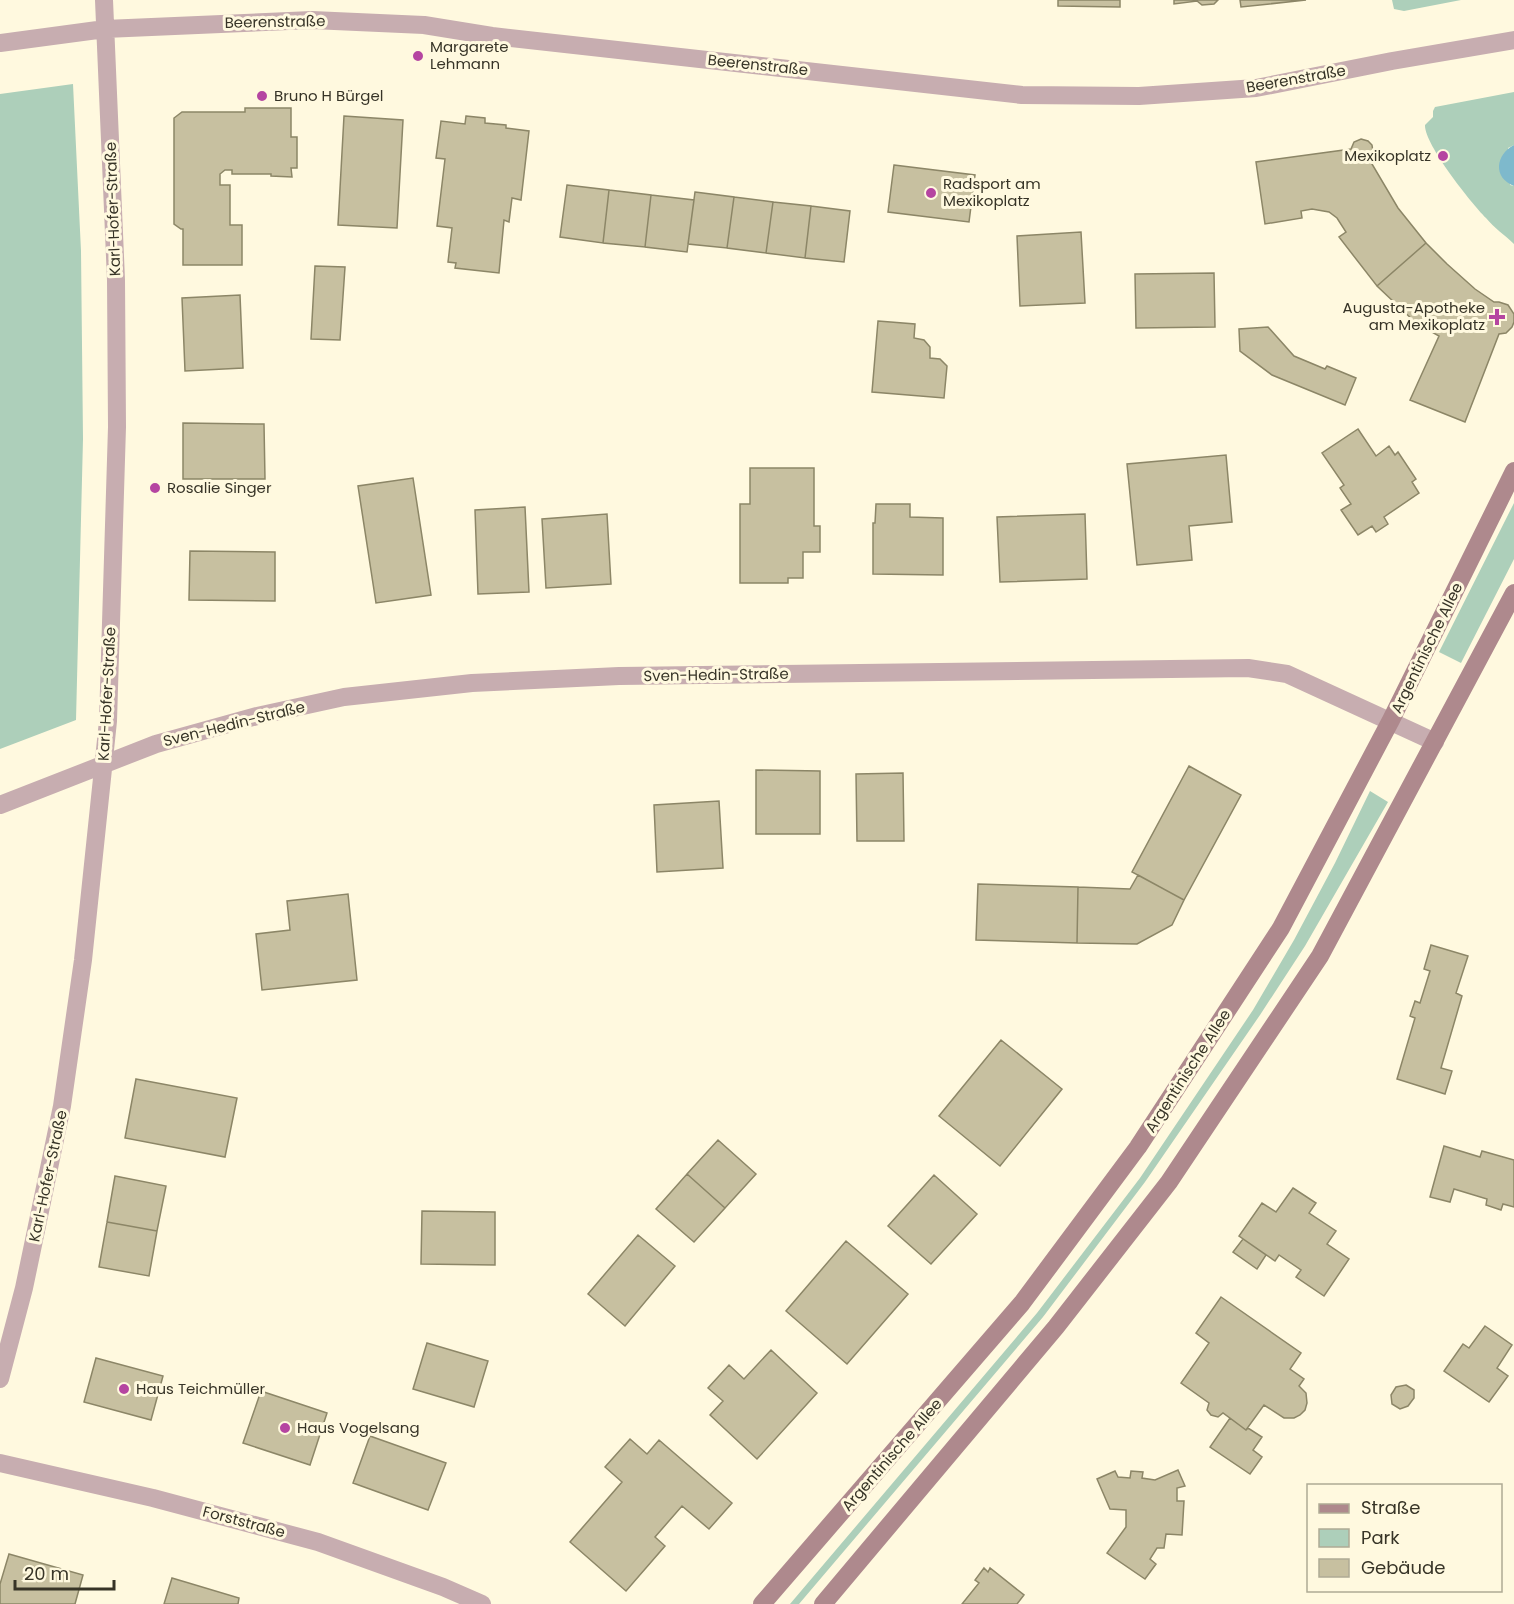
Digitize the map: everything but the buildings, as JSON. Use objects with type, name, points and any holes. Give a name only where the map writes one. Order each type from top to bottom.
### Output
[{"type":"main road","name":"Argentinische Allee","points":[[762,1604],[1022,1303],[1138,1147],[1281,928],[1391,720],[1514,471]]},
{"type":"main road","points":[[823,1604],[1056,1328],[1169,1182],[1320,956],[1514,593]]},
{"type":"street","name":"Karl-Hofer-Straße","points":[[0,1379],[24,1288],[62,1106],[83,960],[108,721],[117,427],[116,280],[104,0]]},
{"type":"street","name":"Beerenstraße","points":[[0,43],[105,29],[312,20],[424,25],[492,36],[1022,94],[1127,96],[1256,88],[1514,40]]},
{"type":"street","name":"Sven-Hedin-Straße","points":[[0,805],[156,744],[257,716],[344,697],[472,683],[620,676],[1248,668],[1287,674],[1435,742]]},
{"type":"street","name":"Forststraße","points":[[0,1463],[153,1498],[318,1542],[443,1587],[482,1604]]},
{"type":"green space","points":[[1392,0],[1461,0],[1404,11],[1394,9]]},
{"type":"green space","points":[[73,84],[81,251],[83,439],[76,720],[0,749],[0,94]]},
{"type":"green space","points":[[1514,92],[1514,145],[1508,148],[1510,185],[1514,186],[1514,244],[1489,222],[1460,187],[1432,145],[1425,125],[1433,117],[1435,107]]},
{"type":"green space","points":[[1514,503],[1514,559],[1461,663],[1439,652]]},
{"type":"green space","points":[[1370,791],[1388,802],[1305,946],[1145,1182],[1043,1317],[799,1604],[790,1604],[1037,1313],[1140,1178],[1253,1010],[1294,940]]},
{"type":"water","points":[[1514,145],[1514,186],[1502,178],[1499,166],[1503,154]]},
{"type":"place","name":"Margarete Lehmann","points":[[418,56]]},
{"type":"place","name":"Bruno H Bürgel","points":[[262,96]]},
{"type":"place","name":"Mexikoplatz","points":[[1443,156]]},
{"type":"place","name":"Radsport am Mexikoplatz","points":[[931,193]]},
{"type":"place","name":"Augusta-Apotheke am Mexikoplatz","points":[[1497,317]]},
{"type":"place","name":"Rosalie Singer","points":[[155,488]]},
{"type":"place","name":"Haus Teichmüller","points":[[124,1389]]},
{"type":"place","name":"Haus Vogelsang","points":[[285,1428]]}]
